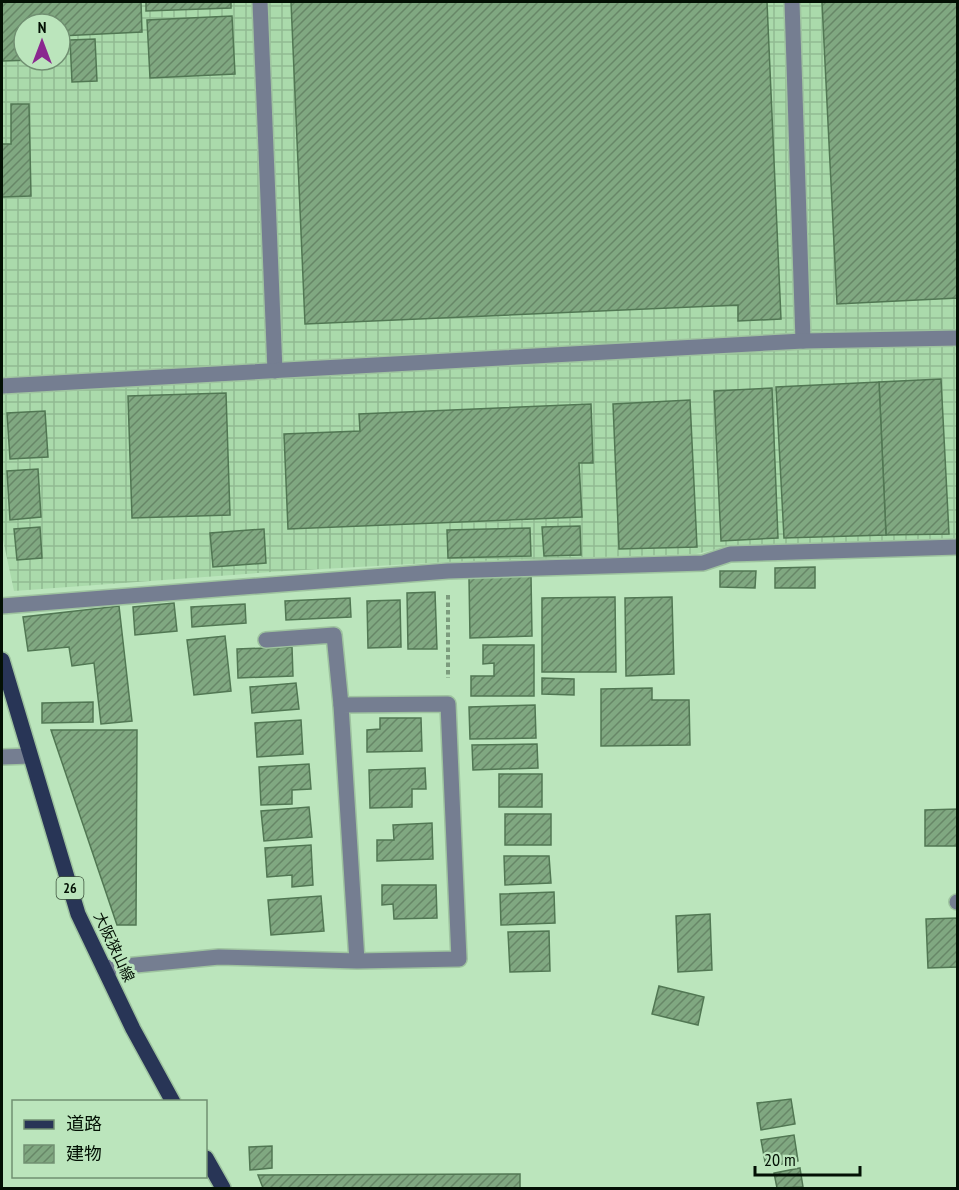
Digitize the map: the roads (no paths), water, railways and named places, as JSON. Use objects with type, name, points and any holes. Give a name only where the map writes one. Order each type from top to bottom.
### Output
[{"type":"main road","name":"大阪狭山線","points":[[2,660],[78,914],[133,1029],[172,1100]]},
{"type":"main road","points":[[207,1160],[223,1188]]},
{"type":"street","points":[[260,2],[275,371]]},
{"type":"street","points":[[792,2],[803,341]]},
{"type":"street","points":[[2,386],[803,341],[957,338]]},
{"type":"street","points":[[2,606],[448,571],[703,562],[730,554],[957,547]]},
{"type":"street","points":[[266,640],[334,635],[341,705],[357,961]]},
{"type":"street","points":[[104,968],[219,957],[357,961],[459,959],[448,704],[341,705]]},
{"type":"street","points":[[2,757],[30,756]]}]
